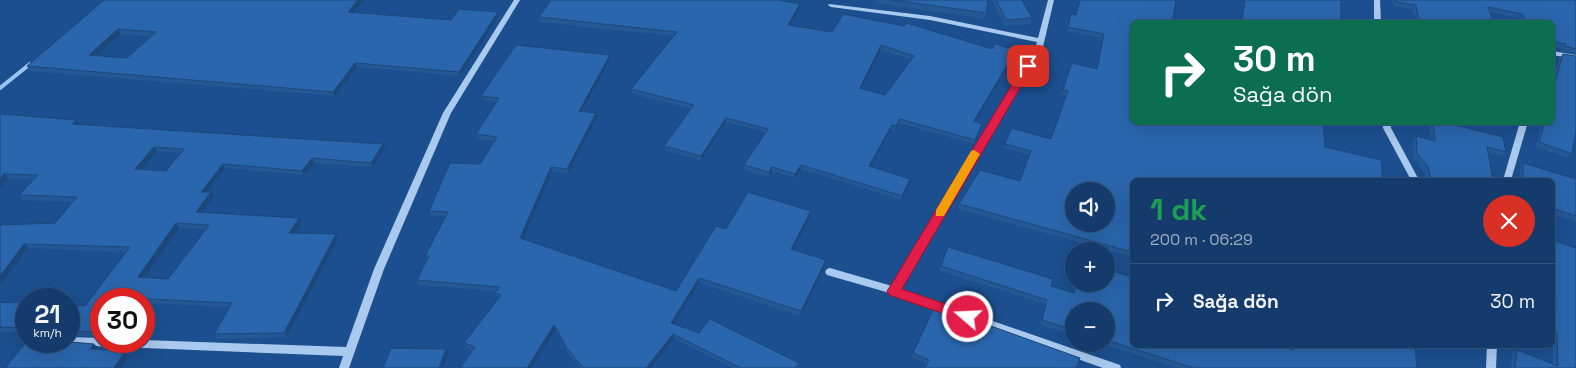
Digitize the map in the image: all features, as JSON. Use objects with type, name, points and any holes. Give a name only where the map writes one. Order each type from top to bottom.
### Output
[{"type":"street","points":[[344,368],[379,269],[447,113],[517,0]]},
{"type":"street","points":[[894,291],[1038,51],[1051,0]]},
{"type":"street","points":[[1377,0],[1378,20]]},
{"type":"street","points":[[831,5],[930,18],[1040,40]]},
{"type":"street","points":[[1555,54],[1576,57]]},
{"type":"street","points":[[1388,125],[1414,178]]},
{"type":"street","points":[[1508,178],[1523,125]]},
{"type":"street","points":[[830,272],[894,291],[1116,368]]},
{"type":"street","points":[[80,341],[349,352]]},
{"type":"street","points":[[1491,368],[1492,348]]},
{"type":"building","points":[[104,0],[358,0],[348,12],[451,20],[459,9],[498,12],[459,72],[355,63],[333,92],[27,66]],"holes":[[[118,29],[156,32],[127,58],[89,55]]]},
{"type":"building","points":[[551,0],[778,0],[800,4],[788,25],[832,32],[843,14],[904,26],[907,23],[992,49],[995,44],[1016,50],[974,121],[982,124],[975,140],[900,119],[896,126],[892,125],[869,166],[910,179],[902,196],[801,165],[795,174],[772,167],[769,172],[744,165],[768,129],[726,118],[701,156],[664,146],[694,105],[631,89],[677,32],[539,17]],"holes":[[[881,45],[914,56],[885,95],[860,88]]]},
{"type":"building","points":[[892,0],[988,0],[986,13]]},
{"type":"building","points":[[996,0],[1022,0],[1032,18],[1006,20]]},
{"type":"building","points":[[1080,0],[1176,0],[1173,19],[1180,20],[1130,20],[1130,125],[1323,125],[1325,147],[1381,160],[1383,178],[1130,178],[1130,251],[1115,247],[1115,242],[1096,242],[959,204],[980,170],[1020,181],[1031,151],[1005,144],[1012,128],[1051,139],[1068,91],[1063,90],[1072,63],[1097,69],[1104,34],[1068,27],[1071,14],[1076,15]]},
{"type":"building","points":[[1245,0],[1341,0],[1341,20],[1242,20]]},
{"type":"building","points":[[1396,0],[1576,0],[1576,49],[1565,46],[1566,44],[1555,42],[1555,20],[1525,20],[1522,14],[1488,7],[1492,20],[1419,20],[1416,5],[1396,2]]},
{"type":"building","points":[[516,45],[610,55],[579,111],[596,113],[567,169],[551,167],[520,238],[676,291],[716,226],[726,229],[748,192],[811,211],[791,249],[826,260],[801,311],[699,278],[671,323],[699,333],[710,319],[799,363],[795,368],[741,368],[673,334],[646,368],[583,368],[567,348],[554,325],[527,368],[460,368],[475,347],[464,343],[501,295],[495,293],[499,287],[417,280],[429,256],[425,256],[448,212],[429,211],[450,163],[480,164],[497,137],[476,134],[499,98],[481,96]]},
{"type":"building","points":[[1563,54],[1576,56],[1576,131],[1572,154],[1539,142],[1544,125],[1555,125],[1555,82]]},
{"type":"building","points":[[0,114],[76,120],[72,124],[383,144],[371,163],[312,158],[302,171],[223,164],[201,192],[211,192],[196,212],[299,218],[289,233],[336,234],[284,333],[214,334],[232,303],[155,299],[155,288],[99,288],[130,247],[24,244],[0,276],[0,225],[55,223],[77,197],[19,195],[38,175],[4,174],[0,179]],"holes":[[[154,147],[184,149],[166,171],[135,169]],[[176,223],[209,225],[168,279],[138,277]]]},
{"type":"building","points":[[1433,125],[1455,125],[1503,137],[1506,152],[1487,147],[1493,178],[1431,178],[1428,167],[1417,153],[1416,136],[1435,141]]},
{"type":"building","points":[[1523,163],[1576,179],[1576,216],[1555,209],[1555,178],[1523,178]]},
{"type":"building","points":[[1555,241],[1576,248],[1576,368],[1515,368],[1517,350],[1558,366],[1557,333],[1555,332]]},
{"type":"building","points":[[948,247],[1053,279],[1051,286],[1065,290],[1065,292],[1115,292],[1115,272],[1130,276],[1130,348],[1115,343],[1115,302],[1065,302],[1065,327],[1042,320],[1047,300],[941,266]]},
{"type":"building","points":[[90,299],[90,332],[80,331],[80,306],[85,306]]},
{"type":"building","points":[[0,302],[15,303],[15,328],[0,327]]},
{"type":"building","points":[[935,306],[1080,358],[1076,368],[925,368],[929,360],[913,353]]},
{"type":"building","points":[[80,343],[90,344],[90,353],[124,353],[114,368],[5,368],[17,353],[80,353]]},
{"type":"building","points":[[391,348],[446,349],[439,368],[383,368]]},
{"type":"building","points":[[1131,348],[1286,348],[1293,350],[1293,348],[1415,348],[1417,368],[1194,368]]},
{"type":"waterway","points":[[0,88],[30,64]]},
{"type":"slow traffic","points":[[940,213],[974,154]]},
{"type":"route","points":[[968,317],[894,291],[988,130],[1028,66]]}]
